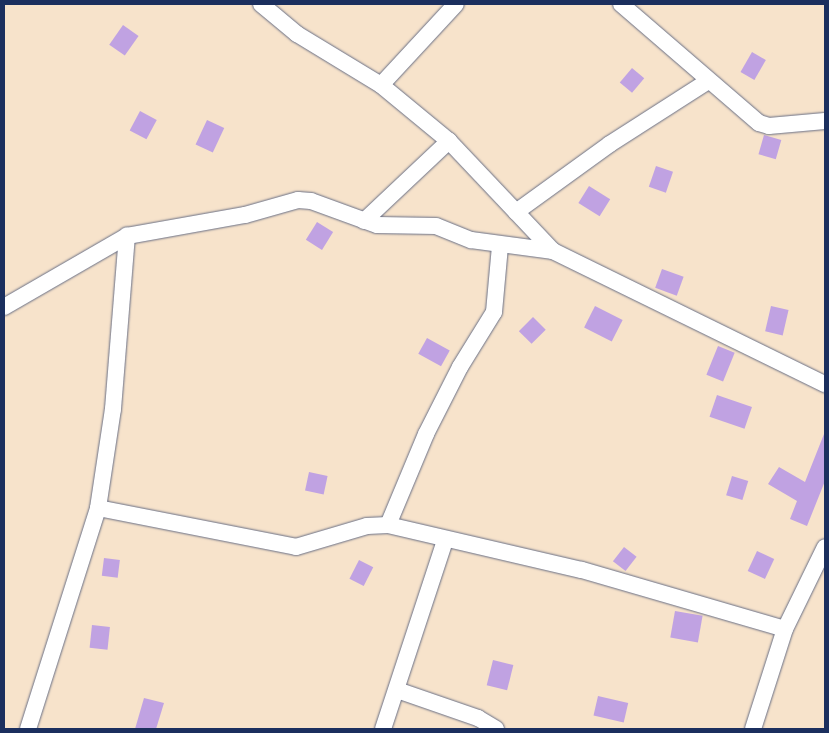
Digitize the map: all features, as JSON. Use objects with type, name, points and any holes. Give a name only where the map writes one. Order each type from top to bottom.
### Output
[{"type":"street","points":[[261,4],[297,34],[381,85],[449,141],[553,251],[825,384]]},
{"type":"street","points":[[381,85],[456,4]]},
{"type":"street","points":[[621,4],[759,123],[769,126],[825,121]]},
{"type":"street","points":[[516,212],[610,144],[708,81]]},
{"type":"street","points":[[364,221],[449,141]]},
{"type":"street","points":[[4,307],[127,236],[245,215],[298,200],[311,201],[364,221],[436,226],[471,240],[500,246],[553,251]]},
{"type":"street","points":[[28,729],[98,508],[113,409],[127,236]]},
{"type":"street","points":[[388,526],[426,434],[460,367],[494,312],[500,246]]},
{"type":"street","points":[[98,508],[296,547],[368,526],[388,526],[582,570],[785,629]]},
{"type":"street","points":[[383,729],[397,690],[404,658],[445,540]]},
{"type":"street","points":[[753,729],[785,629],[825,547]]},
{"type":"street","points":[[397,690],[478,718],[496,729]]},
{"type":"building","points":[[123,25],[139,36],[125,56],[109,45]]},
{"type":"building","points":[[752,52],[766,60],[754,80],[740,72]]},
{"type":"building","points":[[632,68],[644,78],[632,93],[620,83]]},
{"type":"building","points":[[140,111],[157,120],[146,139],[130,130]]},
{"type":"building","points":[[207,120],[224,128],[213,153],[196,144]]},
{"type":"building","points":[[764,135],[781,140],[776,159],[758,154]]},
{"type":"building","points":[[656,166],[673,172],[666,193],[649,187]]},
{"type":"building","points":[[589,186],[610,199],[600,216],[578,203]]},
{"type":"building","points":[[317,222],[333,232],[322,250],[306,240]]},
{"type":"building","points":[[662,269],[684,277],[677,296],[655,288]]},
{"type":"building","points":[[595,306],[623,320],[612,341],[584,327]]},
{"type":"building","points":[[771,306],[789,310],[783,335],[765,331]]},
{"type":"building","points":[[533,317],[546,330],[532,344],[519,331]]},
{"type":"building","points":[[427,338],[450,351],[441,366],[418,354]]},
{"type":"building","points":[[718,346],[735,353],[723,381],[706,375]]},
{"type":"building","points":[[717,395],[752,407],[744,429],[710,417]]},
{"type":"building","points":[[824,434],[825,481],[807,526],[790,519],[797,501],[768,484],[779,467],[805,482]]},
{"type":"building","points":[[309,472],[328,476],[324,495],[305,491]]},
{"type":"building","points":[[732,476],[748,481],[742,500],[726,495]]},
{"type":"building","points":[[624,547],[637,557],[626,571],[613,561]]},
{"type":"building","points":[[757,551],[774,559],[765,579],[748,571]]},
{"type":"building","points":[[104,558],[120,560],[118,578],[102,576]]},
{"type":"building","points":[[359,560],[373,567],[364,586],[349,579]]},
{"type":"building","points":[[675,611],[703,616],[698,642],[670,638]]},
{"type":"building","points":[[92,625],[110,627],[107,650],[90,648]]},
{"type":"building","points":[[493,660],[513,665],[507,690],[487,685]]},
{"type":"building","points":[[598,696],[628,703],[624,722],[594,715]]},
{"type":"building","points":[[144,698],[164,703],[156,729],[135,729]]}]
